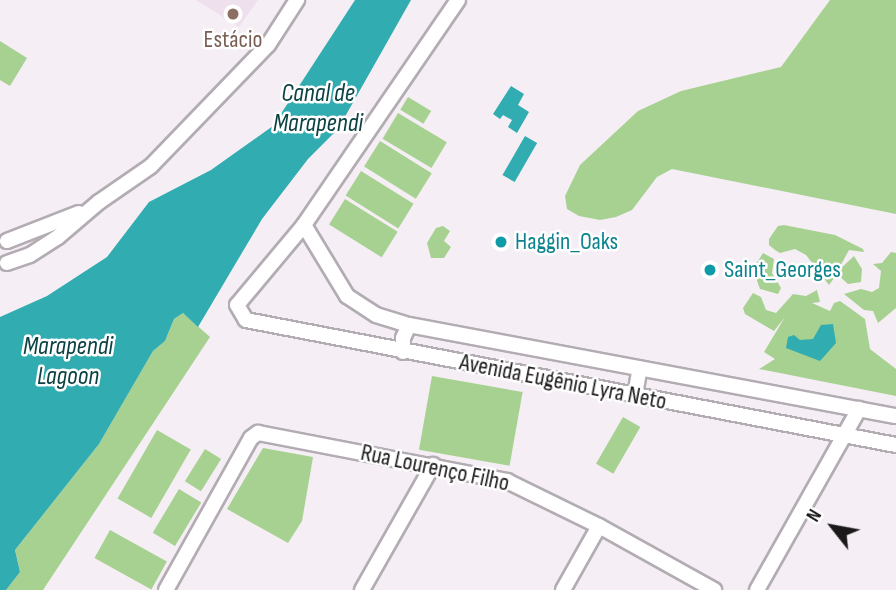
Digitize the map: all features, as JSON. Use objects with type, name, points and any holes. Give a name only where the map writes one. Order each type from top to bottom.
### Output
[{"type":"street","points":[[3,264],[30,255],[161,157],[268,45],[297,0]]},
{"type":"street","points":[[304,225],[458,0]]},
{"type":"street","points":[[3,240],[57,224],[99,202]]},
{"type":"street","name":"Avenida Eugênio Lyra Neto","points":[[896,416],[410,325],[365,310],[347,296],[304,225],[237,305],[246,320],[896,445]]},
{"type":"street","points":[[3,240],[13,246],[14,254],[3,264]]},
{"type":"street","points":[[403,352],[402,338],[410,325]]},
{"type":"street","points":[[635,395],[640,368]]},
{"type":"street","points":[[757,590],[859,409]]},
{"type":"street","name":"Rua Lourenço Filho","points":[[166,590],[251,438],[258,433],[507,481],[599,526],[714,590]]},
{"type":"street","points":[[362,590],[433,465]]},
{"type":"street","points":[[563,590],[599,526]]},
{"type":"shaded area","name":"Estácio","points":[[196,0],[258,0],[239,27]]},
{"type":"green space","points":[[830,0],[896,0],[896,214],[672,169],[657,177],[632,210],[616,217],[600,220],[579,216],[567,209],[565,196],[580,165],[638,111],[681,91],[781,67]]},
{"type":"green space","points":[[0,41],[27,58],[10,86],[0,80]]},
{"type":"green space","points":[[408,97],[431,111],[423,124],[400,110]]},
{"type":"green space","points":[[398,113],[447,142],[431,168],[383,139]]},
{"type":"green space","points":[[380,141],[432,173],[416,199],[364,166]]},
{"type":"green space","points":[[361,171],[414,204],[398,228],[346,196]]},
{"type":"green space","points":[[345,199],[398,232],[382,257],[329,224]]},
{"type":"green space","points":[[443,226],[450,231],[444,241],[451,247],[444,258],[431,258],[427,243],[436,228]]},
{"type":"green space","points":[[778,226],[835,235],[863,249],[864,252],[849,250],[837,272],[854,256],[862,269],[861,282],[848,284],[837,274],[829,285],[806,255],[795,249],[780,253],[775,250],[769,245],[769,239]]},
{"type":"green space","points":[[891,252],[896,253],[896,308],[878,323],[873,311],[864,310],[844,294],[861,289],[872,292],[879,288],[881,271],[873,264],[882,263]]},
{"type":"green space","points":[[763,253],[774,259],[772,273],[781,288],[778,294],[760,289],[753,269]]},
{"type":"green space","points":[[817,290],[820,302],[812,303],[830,311],[834,303],[840,301],[865,319],[870,349],[896,369],[896,396],[759,369],[775,359],[764,352],[785,317],[774,331],[745,314],[743,308],[753,293],[761,297],[766,310],[776,313],[793,294],[806,296]]},
{"type":"green space","points":[[183,313],[210,337],[43,590],[6,590],[20,572],[15,550],[99,444],[153,351],[165,341],[174,319]]},
{"type":"green space","points":[[432,376],[523,392],[510,466],[419,450]]},
{"type":"green space","points":[[623,417],[640,427],[613,474],[596,464]]},
{"type":"green space","points":[[157,430],[191,450],[151,518],[118,498]]},
{"type":"green space","points":[[263,448],[313,457],[302,521],[288,543],[227,509]]},
{"type":"green space","points":[[205,449],[221,459],[201,491],[185,481]]},
{"type":"green space","points":[[179,489],[201,502],[175,546],[153,533]]},
{"type":"green space","points":[[110,530],[167,562],[151,590],[94,558]]},
{"type":"water","name":"Marapendi Lagoon","points":[[355,0],[411,0],[338,129],[308,159],[262,219],[198,327],[183,313],[174,319],[165,341],[153,351],[99,444],[15,550],[20,572],[6,590],[0,590],[0,317],[47,296],[107,257],[149,202],[211,170],[273,126]]},
{"type":"water","points":[[511,86],[524,94],[518,105],[529,112],[517,133],[508,127],[512,120],[503,115],[500,119],[493,114]]},
{"type":"water","points":[[525,136],[537,143],[515,182],[502,175]]},
{"type":"water","points":[[833,324],[836,343],[820,361],[786,348],[788,337],[794,335],[800,340],[813,339],[821,325]]},
{"type":"place","name":"Estácio","points":[[233,14]]},
{"type":"place","name":"Haggin_Oaks","points":[[501,242]]},
{"type":"place","name":"Saint_Georges","points":[[710,270]]},
{"type":"water label","name":"Canal de Marapendi","points":[[318,109]]}]
